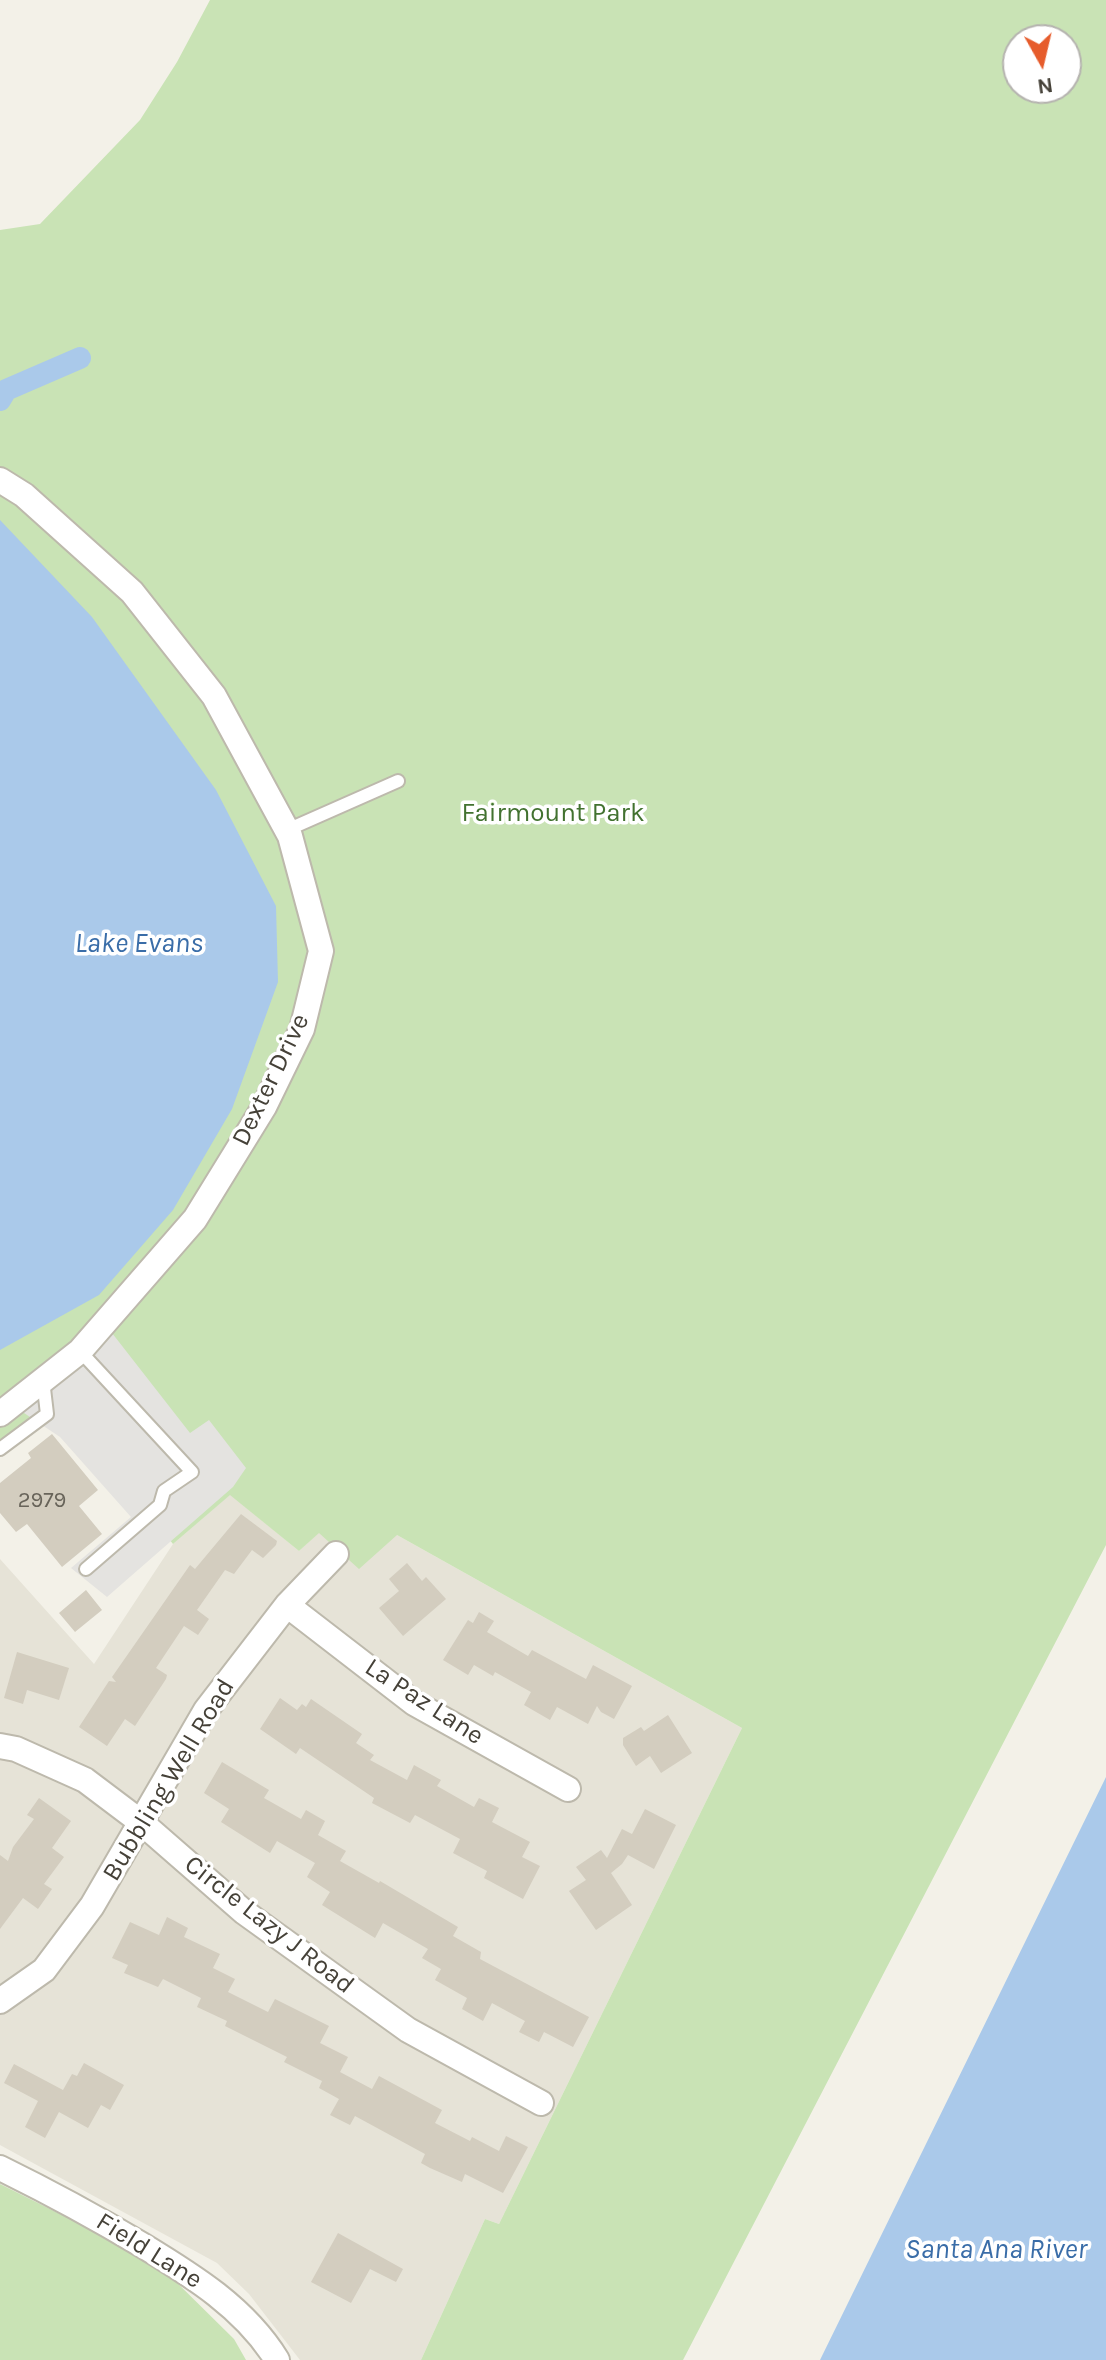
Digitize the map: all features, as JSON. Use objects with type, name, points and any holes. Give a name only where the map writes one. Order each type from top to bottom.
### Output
[{"type":"street","name":"Dexter Drive","points":[[0,480],[24,495],[132,592],[214,696],[287,830],[321,951],[302,1029],[264,1107],[195,1219],[80,1351],[0,1414]]},
{"type":"street","name":"Bubbling Well Road","points":[[0,2001],[44,1970],[92,1906],[206,1710],[287,1605],[336,1554]]},
{"type":"street","name":"La Paz Lane","points":[[287,1605],[414,1703],[568,1789]]},
{"type":"street","name":"Circle Lazy J Road","points":[[0,1746],[16,1749],[85,1780],[142,1823],[244,1912],[408,2030],[541,2103]]},
{"type":"street","name":"Field Lane","points":[[0,2168],[76,2205],[205,2284],[264,2339],[277,2360]]},
{"type":"lane","points":[[287,830],[398,781]]},
{"type":"lane","points":[[80,1351],[192,1472],[164,1491],[160,1505],[86,1569]]},
{"type":"lane","points":[[0,1449],[47,1414],[43,1378]]},
{"type":"shaded area","points":[[112,1333],[190,1433],[209,1420],[246,1468],[233,1487],[107,1597],[71,1568],[131,1517],[60,1437],[15,1407]]},
{"type":"shaded area","points":[[230,1494],[299,1551],[319,1532],[397,1535],[742,1728],[499,2224],[485,2219],[421,2360],[300,2360],[249,2294],[217,2263],[0,2145],[0,1559],[94,1664],[173,1544]]},
{"type":"green space","name":"Fairmount Park","points":[[210,0],[1106,0],[1106,1545],[683,2360],[421,2360],[485,2219],[499,2224],[742,1728],[397,1535],[359,1569],[319,1533],[299,1551],[230,1495],[173,1544],[59,1398],[0,1448],[0,230],[40,224],[140,120],[177,62]]},
{"type":"green space","points":[[0,2184],[156,2262],[234,2339],[246,2360],[0,2360]]},
{"type":"water","name":"Lake Evans","points":[[0,520],[92,617],[216,790],[276,906],[278,982],[232,1109],[173,1210],[99,1295],[0,1350]]},
{"type":"water","name":"Santa Ana River","points":[[1106,1777],[1106,2360],[820,2360]]},
{"type":"building","points":[[52,1434],[98,1490],[79,1506],[102,1534],[62,1567],[27,1524],[16,1532],[0,1513],[0,1483],[31,1458],[28,1453]]},
{"type":"building","points":[[241,1514],[277,1541],[276,1545],[263,1558],[252,1550],[234,1574],[225,1570],[197,1610],[209,1619],[198,1635],[184,1626],[156,1668],[167,1675],[166,1679],[135,1726],[125,1719],[107,1746],[79,1727],[109,1681],[116,1682],[112,1677],[190,1565],[195,1569]]},
{"type":"building","points":[[407,1563],[422,1581],[426,1577],[446,1599],[403,1636],[379,1608],[399,1591],[389,1579]]},
{"type":"building","points":[[86,1590],[102,1610],[75,1632],[59,1613]]},
{"type":"building","points":[[479,1612],[494,1621],[487,1632],[528,1656],[532,1650],[586,1679],[593,1665],[632,1686],[614,1719],[597,1706],[588,1724],[557,1707],[550,1720],[524,1705],[531,1692],[495,1672],[493,1676],[474,1665],[468,1675],[443,1660],[468,1620],[473,1623]]},
{"type":"building","points":[[17,1652],[69,1668],[59,1700],[27,1690],[23,1704],[4,1698]]},
{"type":"building","points":[[280,1698],[297,1710],[302,1704],[306,1707],[311,1699],[362,1734],[356,1743],[374,1755],[370,1760],[407,1780],[414,1765],[441,1780],[437,1786],[474,1807],[479,1798],[499,1808],[492,1822],[530,1842],[522,1857],[540,1866],[523,1899],[484,1878],[487,1871],[453,1853],[460,1839],[415,1815],[410,1823],[372,1803],[374,1798],[300,1748],[296,1754],[260,1729]]},
{"type":"building","points":[[668,1715],[692,1753],[661,1773],[650,1756],[636,1766],[623,1745],[623,1738],[641,1727],[644,1731]]},
{"type":"building","points":[[222,1762],[269,1790],[264,1798],[301,1819],[306,1810],[325,1821],[318,1835],[346,1851],[340,1861],[458,1927],[453,1936],[481,1952],[480,1959],[589,2017],[573,2047],[544,2032],[539,2042],[519,2032],[525,2021],[492,2003],[483,2021],[462,2009],[467,1998],[435,1980],[441,1969],[422,1958],[428,1949],[383,1923],[375,1938],[322,1905],[330,1892],[307,1877],[315,1863],[277,1841],[270,1853],[221,1822],[229,1809],[204,1793]]},
{"type":"building","points":[[39,1798],[71,1821],[52,1848],[64,1857],[44,1884],[52,1889],[38,1909],[23,1898],[0,1929],[0,1855],[8,1861],[13,1847],[34,1819],[27,1815]]},
{"type":"building","points":[[645,1809],[676,1825],[654,1869],[628,1855],[611,1873],[632,1905],[596,1930],[569,1891],[586,1880],[576,1867],[601,1850],[607,1858],[622,1829],[632,1834]]},
{"type":"building","points":[[167,1917],[188,1928],[184,1937],[220,1954],[213,1968],[235,1979],[228,1992],[268,2012],[275,1999],[329,2026],[320,2043],[348,2057],[340,2072],[372,2089],[379,2076],[442,2110],[435,2123],[470,2141],[472,2137],[499,2151],[506,2136],[528,2147],[503,2193],[465,2174],[462,2182],[430,2168],[421,2163],[425,2154],[355,2116],[350,2125],[330,2115],[339,2099],[319,2088],[322,2081],[284,2062],[287,2057],[225,2026],[227,2021],[197,2007],[201,1998],[163,1979],[158,1987],[124,1973],[128,1965],[112,1958],[130,1922],[159,1935]]},
{"type":"building","points":[[84,2063],[124,2085],[110,2110],[101,2105],[88,2128],[59,2112],[45,2138],[25,2127],[38,2101],[4,2083],[14,2064],[63,2090],[72,2074],[77,2076]]},
{"type":"building","points":[[338,2233],[403,2269],[396,2282],[370,2269],[351,2303],[311,2282]]},
{"type":"waterway","points":[[0,400],[6,390],[80,358]]}]
